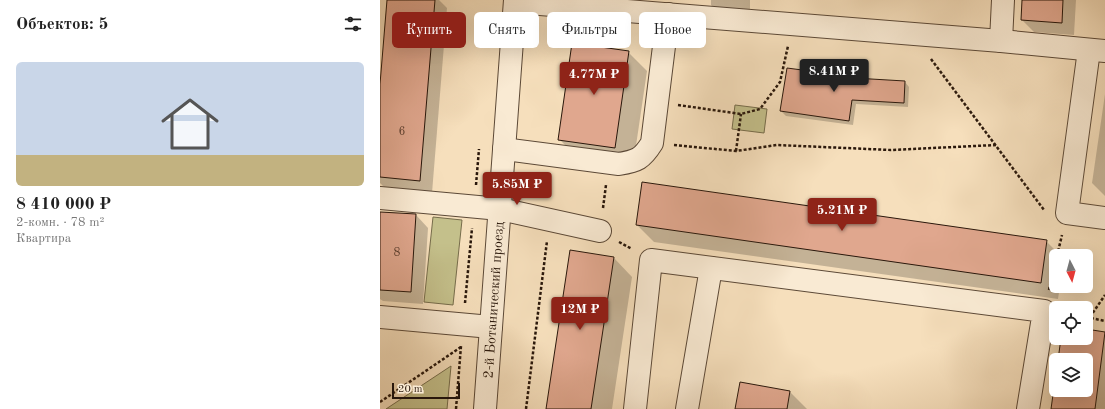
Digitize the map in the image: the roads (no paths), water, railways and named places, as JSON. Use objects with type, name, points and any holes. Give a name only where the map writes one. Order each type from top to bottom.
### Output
[{"type":"street","points":[[1001,41],[1003,0]]},
{"type":"street","points":[[515,1],[644,12]]},
{"type":"street","name":"2-й Ботанический проезд","points":[[485,409],[515,1]]},
{"type":"street","points":[[706,17],[1001,41],[1097,51],[1068,212],[1105,218]]},
{"type":"street","points":[[504,149],[619,164],[633,162],[644,156],[652,142],[664,48]]},
{"type":"street","points":[[380,198],[500,209],[600,231]]},
{"type":"street","points":[[635,409],[651,260],[1044,311],[1028,409]]},
{"type":"street","points":[[688,409],[711,268]]},
{"type":"street","points":[[380,317],[491,328]]}]
